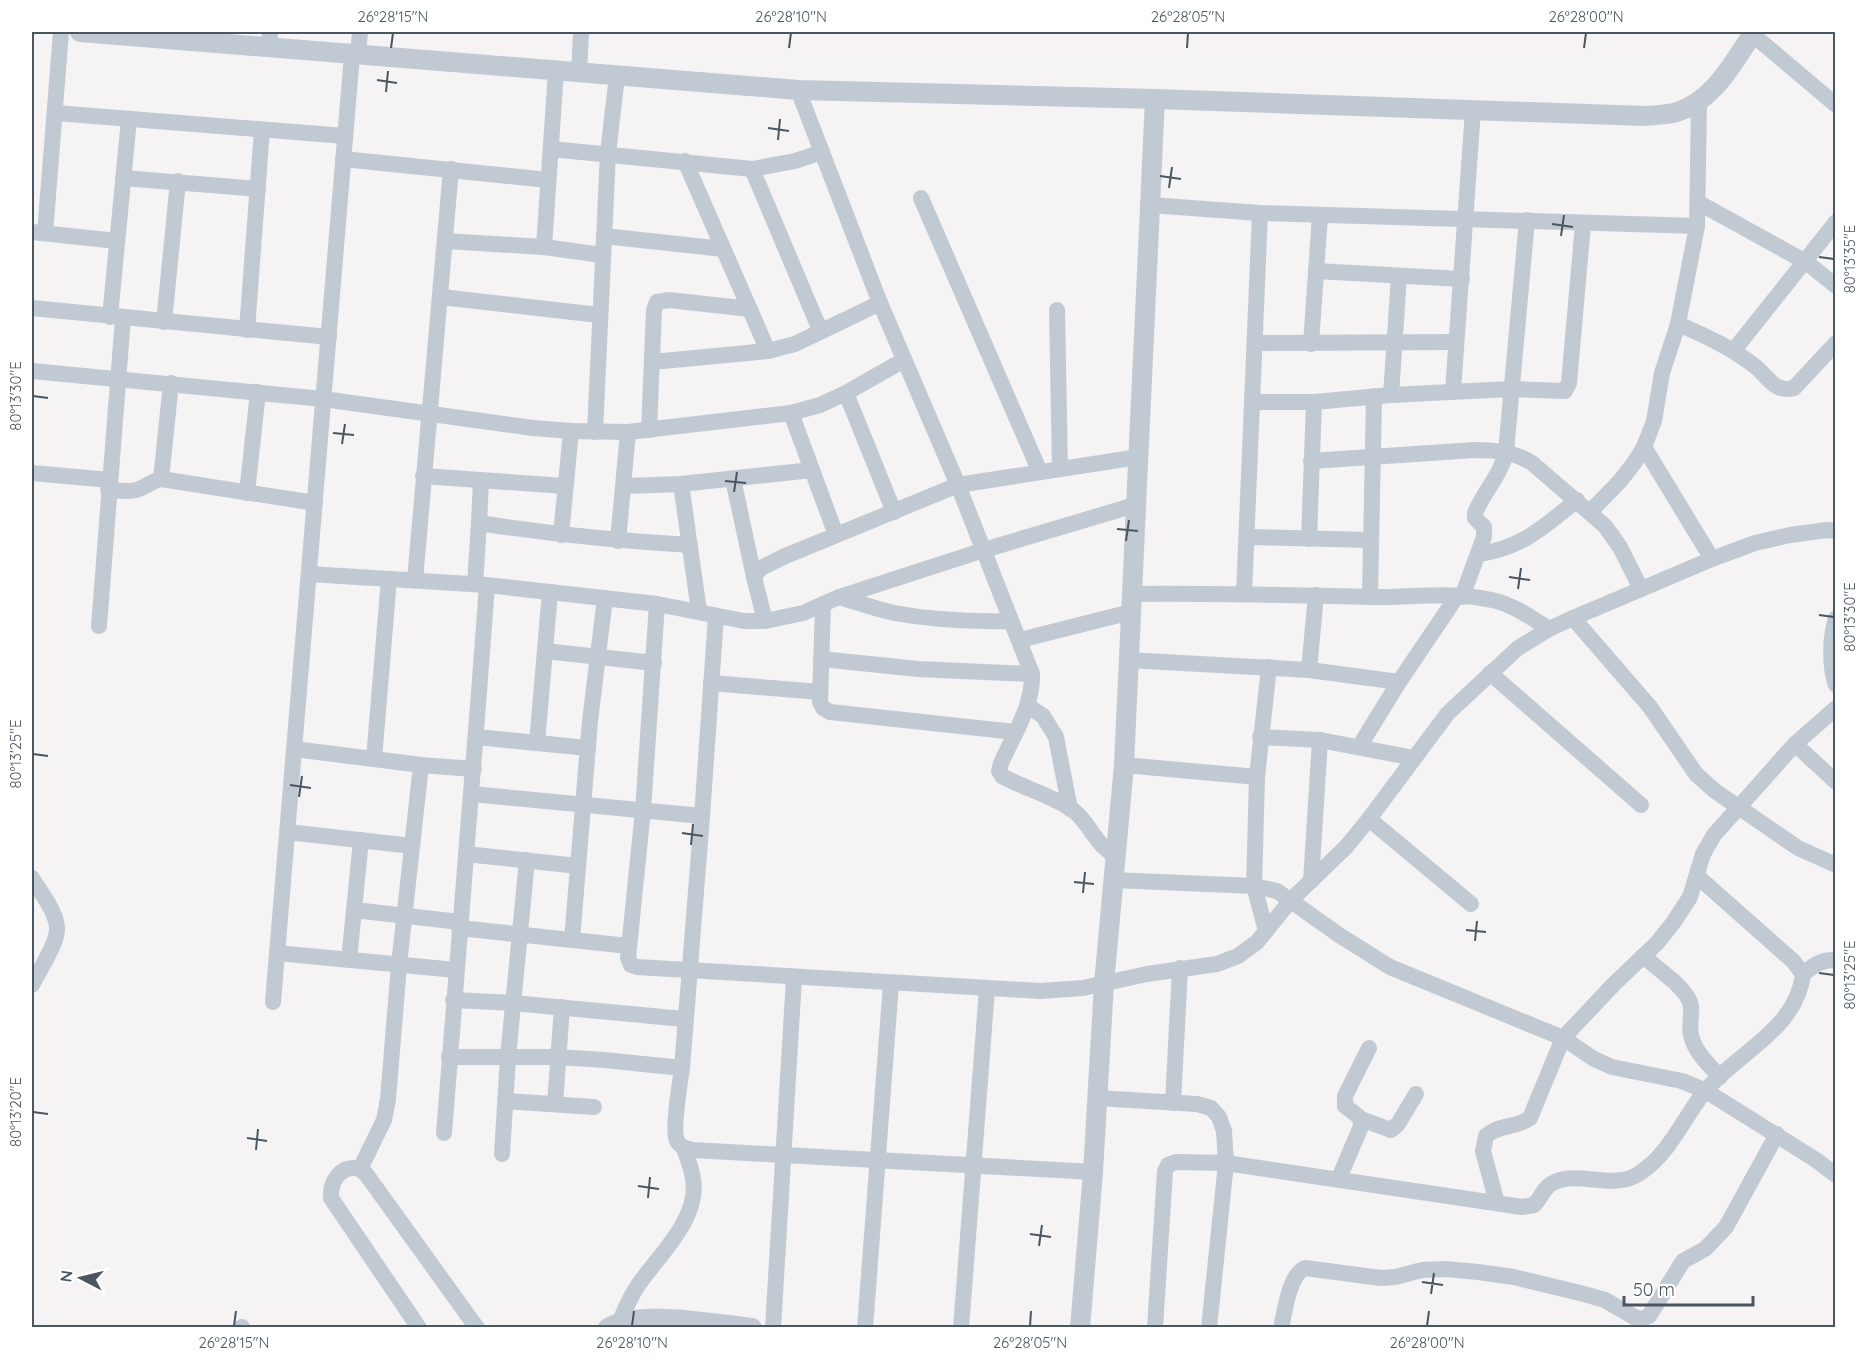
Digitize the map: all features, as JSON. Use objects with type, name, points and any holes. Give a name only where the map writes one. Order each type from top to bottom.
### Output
[{"type":"street","points":[[61,32],[56,113],[38,232],[117,241]]},
{"type":"street","points":[[80,32],[270,40],[355,55],[798,90],[1155,99],[1644,117],[1676,112],[1699,102],[1720,83],[1753,33],[1836,105]]},
{"type":"street","points":[[273,1002],[345,136],[360,32]]},
{"type":"street","points":[[579,73],[581,32]]},
{"type":"street","points":[[544,247],[556,71]]},
{"type":"street","points":[[595,432],[608,153],[616,76]]},
{"type":"street","points":[[798,90],[880,303],[958,485],[1032,674],[1033,690],[1028,706],[999,771],[1002,776],[1070,809],[1088,826],[1105,849],[1116,855]]},
{"type":"street","points":[[1080,1328],[1093,1172],[1104,984],[1124,765],[1155,99]]},
{"type":"street","points":[[1590,512],[1620,481],[1644,447],[1654,421],[1662,373],[1678,324],[1697,226],[1699,102]]},
{"type":"street","points":[[1453,391],[1473,110]]},
{"type":"street","points":[[56,113],[345,136]]},
{"type":"street","points":[[99,626],[117,378],[117,241],[129,119]]},
{"type":"street","points":[[247,330],[262,130]]},
{"type":"street","points":[[550,149],[752,169],[795,161],[822,152]]},
{"type":"street","points":[[344,159],[548,180]]},
{"type":"street","points":[[686,161],[768,351]]},
{"type":"street","points":[[415,580],[451,169]]},
{"type":"street","points":[[752,169],[820,330]]},
{"type":"street","points":[[123,178],[258,189]]},
{"type":"street","points":[[164,322],[178,181]]},
{"type":"street","points":[[921,198],[1040,472]]},
{"type":"street","points":[[1699,203],[1806,262],[1836,286]]},
{"type":"street","points":[[1150,205],[1260,213],[1697,226]]},
{"type":"street","points":[[1244,593],[1260,213]]},
{"type":"street","points":[[1311,344],[1320,215]]},
{"type":"street","points":[[1359,747],[1399,682],[1459,597],[1478,554],[1485,532],[1484,527],[1475,518],[1475,513],[1497,476],[1506,452],[1527,220]]},
{"type":"street","points":[[1734,350],[1836,222]]},
{"type":"street","points":[[1252,402],[1314,402],[1453,391],[1510,389],[1565,391],[1569,382],[1583,224]]},
{"type":"street","points":[[604,236],[723,249]]},
{"type":"street","points":[[446,241],[544,247],[602,255]]},
{"type":"street","points":[[1316,271],[1462,279]]},
{"type":"street","points":[[1370,597],[1373,456],[1382,395],[1394,344],[1399,276]]},
{"type":"street","points":[[441,297],[599,315]]},
{"type":"street","points":[[649,430],[654,310],[657,302],[662,300],[750,309]]},
{"type":"street","points":[[652,362],[768,351],[795,344],[880,303]]},
{"type":"street","points":[[32,309],[329,337]]},
{"type":"street","points":[[1058,310],[1060,469]]},
{"type":"street","points":[[1678,324],[1734,350],[1777,387],[1785,391],[1794,388],[1836,343]]},
{"type":"street","points":[[1255,343],[1456,342]]},
{"type":"street","points":[[32,371],[323,399],[533,428],[628,432],[791,413],[820,405],[846,393],[903,360]]},
{"type":"street","points":[[162,479],[171,383]]},
{"type":"street","points":[[247,493],[258,392]]},
{"type":"street","points":[[846,393],[894,512]]},
{"type":"street","points":[[1309,539],[1314,402]]},
{"type":"street","points":[[791,413],[836,535]]},
{"type":"street","points":[[561,535],[571,431]]},
{"type":"street","points":[[618,541],[628,432]]},
{"type":"street","points":[[1644,447],[1712,559]]},
{"type":"street","points":[[1311,461],[1474,450],[1506,452],[1521,457],[1532,463],[1605,526],[1620,547],[1641,589]]},
{"type":"street","points":[[754,577],[761,568],[958,485],[1138,458]]},
{"type":"street","points":[[624,486],[681,484],[812,470]]},
{"type":"street","points":[[32,473],[109,485],[132,491],[141,489],[154,480],[162,479],[315,503]]},
{"type":"street","points":[[423,476],[565,486]]},
{"type":"street","points":[[733,479],[765,621]]},
{"type":"street","points":[[444,1133],[476,737],[481,585],[479,523],[481,481]]},
{"type":"street","points":[[614,1324],[637,1286],[679,1232],[693,1195],[693,1180],[684,1148],[677,1141],[676,1130],[711,683],[707,613],[690,545],[681,484]]},
{"type":"street","points":[[1478,554],[1510,547],[1525,540],[1577,500]]},
{"type":"street","points":[[309,574],[415,580],[550,592],[657,604],[744,621],[765,621],[792,616],[839,597],[984,550],[1136,505]]},
{"type":"street","points":[[479,523],[618,541],[690,545]]},
{"type":"street","points":[[657,604],[644,810],[628,958],[631,965],[794,978],[1040,991],[1083,988],[1180,968],[1216,964],[1238,956],[1257,942],[1292,900],[1346,847],[1448,713],[1518,648],[1549,629],[1573,618],[1755,543],[1827,530],[1836,531]]},
{"type":"street","points":[[1247,537],[1371,540]]},
{"type":"street","points":[[374,759],[389,579]]},
{"type":"street","points":[[537,743],[550,592]]},
{"type":"street","points":[[1020,640],[1131,603],[1244,593],[1459,597],[1491,600],[1520,609],[1549,629]]},
{"type":"street","points":[[1310,670],[1316,595]]},
{"type":"street","points":[[839,597],[891,612],[933,619],[969,622],[1011,621]]},
{"type":"street","points":[[572,940],[588,748],[605,598]]},
{"type":"street","points":[[823,604],[820,692],[820,702],[823,708],[830,712],[1015,732]]},
{"type":"street","points":[[1573,618],[1650,707],[1696,774],[1737,807],[1798,848],[1836,865]]},
{"type":"street","points":[[1836,618],[1832,642],[1832,668],[1836,685]]},
{"type":"street","points":[[545,651],[654,663]]},
{"type":"street","points":[[821,659],[918,669],[1032,674]]},
{"type":"street","points":[[1128,660],[1310,670],[1399,682]]},
{"type":"street","points":[[1266,931],[1254,886],[1257,777],[1269,667]]},
{"type":"street","points":[[1490,673],[1641,805]]},
{"type":"street","points":[[711,683],[820,692]]},
{"type":"street","points":[[1028,706],[1043,716],[1056,737],[1070,809]]},
{"type":"street","points":[[1497,1203],[1483,1152],[1486,1136],[1499,1127],[1525,1122],[1530,1118],[1563,1038],[1644,956],[1673,923],[1690,897],[1703,854],[1714,835],[1795,744],[1836,708]]},
{"type":"street","points":[[476,737],[588,748]]},
{"type":"street","points":[[1260,737],[1320,740],[1414,758]]},
{"type":"street","points":[[1311,881],[1320,740]]},
{"type":"street","points":[[1795,744],[1836,782]]},
{"type":"street","points":[[294,749],[421,765],[474,769]]},
{"type":"street","points":[[360,1169],[384,1120],[388,1099],[399,965],[421,765]]},
{"type":"street","points":[[1124,765],[1257,777]]},
{"type":"street","points":[[472,794],[702,816]]},
{"type":"street","points":[[1369,819],[1471,904]]},
{"type":"street","points":[[288,832],[412,846]]},
{"type":"street","points":[[349,960],[361,840]]},
{"type":"street","points":[[466,854],[578,866]]},
{"type":"street","points":[[502,1154],[508,1057],[527,860]]},
{"type":"street","points":[[1697,876],[1793,961],[1803,975]]},
{"type":"street","points":[[32,878],[55,918],[57,929],[55,939],[32,985]]},
{"type":"street","points":[[1113,880],[1254,886],[1277,891],[1339,935],[1390,967],[1563,1038],[1594,1059],[1612,1067],[1682,1081],[1706,1091],[1776,1134],[1836,1175]]},
{"type":"street","points":[[354,909],[519,935],[629,946]]},
{"type":"street","points":[[278,953],[456,970]]},
{"type":"street","points":[[1644,956],[1689,999],[1692,1006],[1691,1034],[1694,1042],[1702,1056],[1720,1077]]},
{"type":"street","points":[[1155,1328],[1168,1165],[1176,1162],[1226,1163],[1529,1207],[1539,1200],[1543,1191],[1550,1184],[1560,1180],[1629,1179],[1640,1174],[1655,1161],[1675,1138],[1706,1091],[1783,1019],[1801,988],[1803,975],[1817,963],[1828,959],[1836,960]]},
{"type":"street","points":[[1173,1103],[1180,968]]},
{"type":"street","points":[[774,1328],[794,978]]},
{"type":"street","points":[[865,1328],[891,984]]},
{"type":"street","points":[[962,1328],[987,989]]},
{"type":"street","points":[[453,1000],[562,1007],[684,1019]]},
{"type":"street","points":[[555,1104],[562,1007]]},
{"type":"street","points":[[1369,1048],[1344,1102],[1347,1110],[1361,1119],[1391,1130],[1398,1124],[1416,1094]]},
{"type":"street","points":[[449,1057],[557,1057],[682,1068]]},
{"type":"street","points":[[1097,1098],[1197,1104],[1211,1108],[1219,1117],[1224,1131],[1226,1163],[1209,1328]]},
{"type":"street","points":[[506,1101],[594,1107]]},
{"type":"street","points":[[1339,1178],[1360,1130],[1361,1119]]},
{"type":"street","points":[[1281,1328],[1293,1280],[1298,1271],[1305,1268],[1381,1278],[1422,1270],[1446,1269],[1514,1277],[1605,1300],[1634,1317],[1642,1319],[1649,1316],[1683,1261],[1706,1249],[1726,1227],[1776,1134]]},
{"type":"street","points":[[684,1148],[1093,1172]]},
{"type":"street","points":[[419,1328],[331,1198],[330,1188],[334,1179],[348,1168],[360,1169],[366,1174],[477,1328]]},
{"type":"street","points":[[614,1324],[652,1317],[752,1328]]}]
